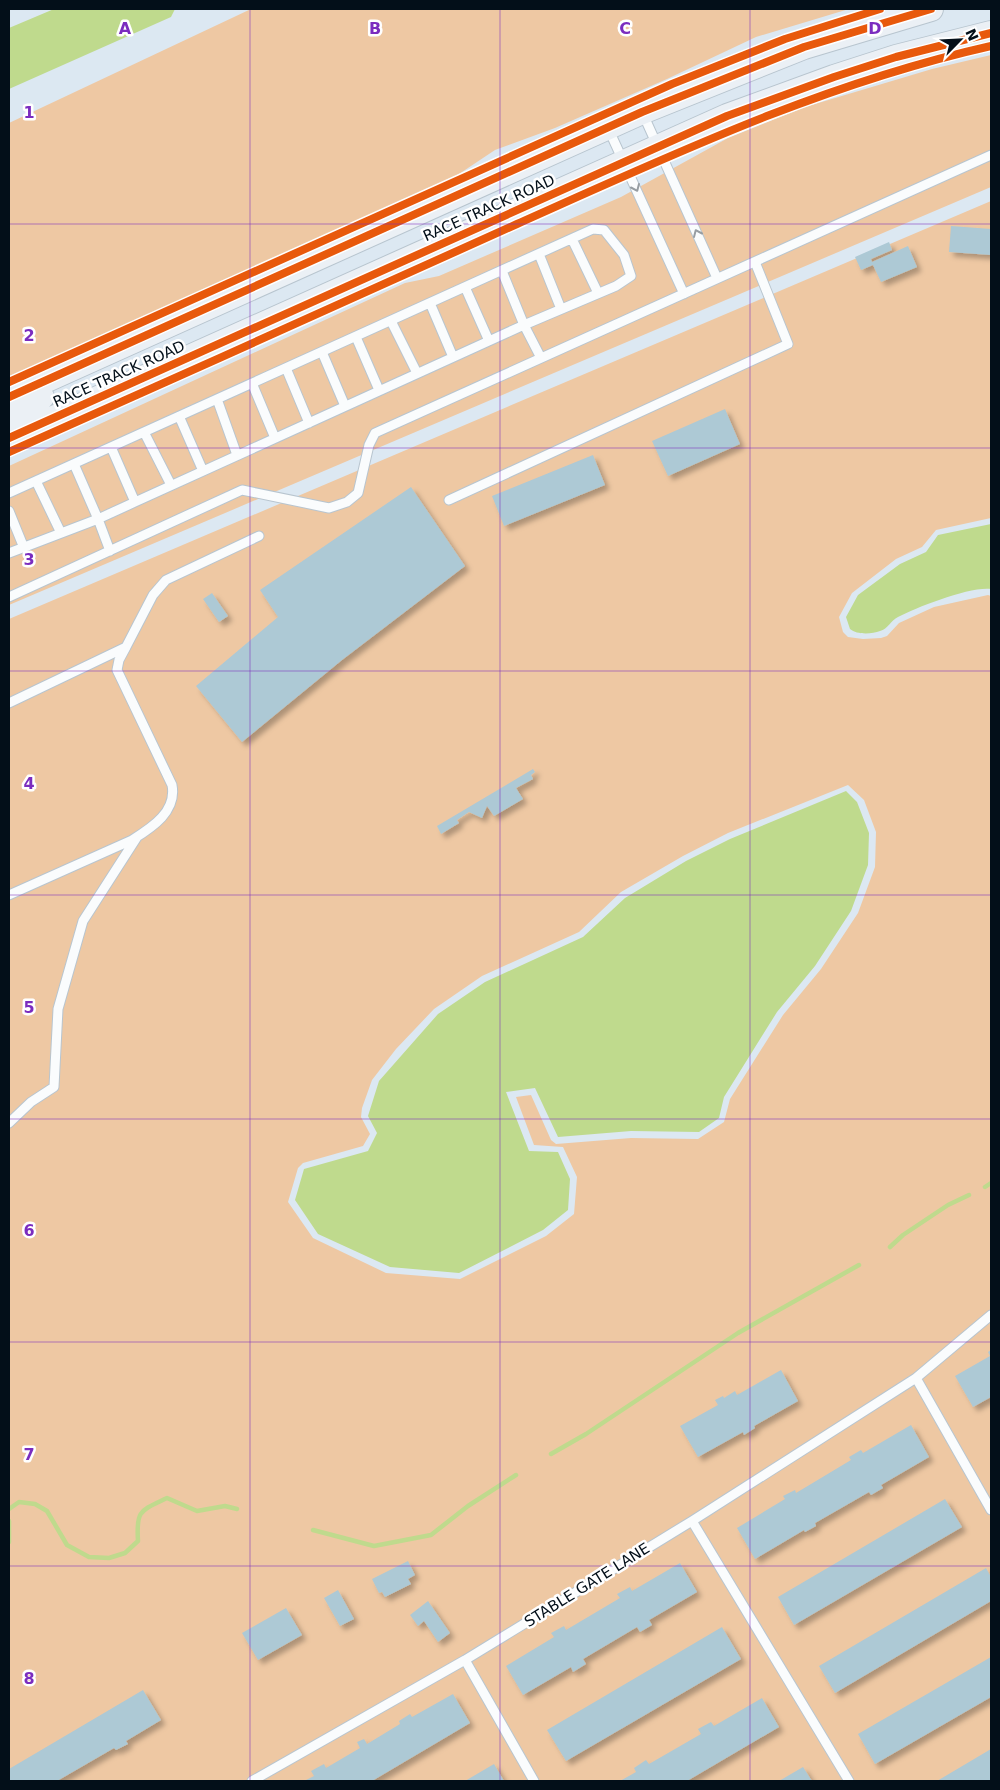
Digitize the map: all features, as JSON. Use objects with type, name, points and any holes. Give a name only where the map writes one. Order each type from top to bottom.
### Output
[{"type":"main road","name":"RACE TRACK ROAD","points":[[9,398],[642,112],[804,47],[931,9]]},
{"type":"main road","name":"RACE TRACK ROAD","points":[[9,438],[728,116],[834,77],[896,57],[991,33]]},
{"type":"main road","points":[[9,416],[34,404],[75,368]]},
{"type":"lane","points":[[642,112],[716,278]]},
{"type":"lane","points":[[608,128],[684,294]]},
{"type":"lane","points":[[9,597],[242,490],[329,508],[347,502],[358,493],[370,445],[375,433],[716,278],[991,156]]},
{"type":"lane","points":[[9,493],[593,229],[604,230],[624,255],[631,276],[598,294],[524,324],[98,519],[9,553]]},
{"type":"lane","points":[[572,239],[598,294]]},
{"type":"lane","points":[[539,254],[561,309]]},
{"type":"lane","points":[[449,500],[788,344],[754,262]]},
{"type":"lane","points":[[502,270],[524,324],[541,358]]},
{"type":"lane","points":[[465,287],[489,341]]},
{"type":"lane","points":[[430,303],[453,357]]},
{"type":"lane","points":[[391,321],[417,373]]},
{"type":"lane","points":[[356,336],[380,390]]},
{"type":"lane","points":[[322,352],[345,406]]},
{"type":"lane","points":[[286,368],[309,423]]},
{"type":"lane","points":[[252,383],[276,438]]},
{"type":"lane","points":[[217,399],[237,455]]},
{"type":"lane","points":[[179,416],[203,471]]},
{"type":"lane","points":[[144,432],[171,485]]},
{"type":"lane","points":[[111,447],[135,502]]},
{"type":"lane","points":[[74,464],[110,551]]},
{"type":"lane","points":[[36,481],[61,533]]},
{"type":"lane","points":[[9,510],[24,548]]},
{"type":"lane","points":[[9,895],[138,836],[164,814],[174,797],[172,785],[118,670],[119,660],[153,594],[166,580],[259,536]]},
{"type":"lane","points":[[9,703],[126,647]]},
{"type":"lane","points":[[9,1123],[31,1102],[54,1087],[58,1009],[83,921],[138,836]]},
{"type":"lane","name":"STABLE GATE LANE","points":[[252,1781],[465,1660],[692,1521],[916,1378],[991,1315]]},
{"type":"lane","points":[[916,1378],[991,1510]]},
{"type":"lane","points":[[692,1521],[849,1781]]},
{"type":"lane","points":[[465,1660],[534,1781]]},
{"type":"shaded area","points":[[54,9],[175,9],[171,17],[9,89],[9,28]]},
{"type":"shaded area","points":[[251,9],[849,9],[756,37],[667,79],[555,128],[495,150],[450,180],[9,377],[9,123]]},
{"type":"shaded area","points":[[991,55],[991,187],[9,605],[9,466],[405,283],[439,276],[621,197],[728,138],[805,107],[932,69]]},
{"type":"shaded area","points":[[991,201],[991,518],[936,530],[922,547],[896,559],[852,593],[839,617],[843,632],[848,637],[863,639],[881,638],[887,636],[899,623],[934,607],[988,595],[991,596],[991,1781],[9,1781],[9,619]],"holes":[[[848,785],[864,800],[876,832],[875,867],[858,913],[821,969],[783,1015],[730,1099],[724,1122],[698,1139],[631,1138],[556,1144],[551,1140],[531,1095],[516,1097],[534,1145],[563,1147],[577,1177],[574,1214],[546,1236],[460,1279],[386,1273],[313,1238],[288,1202],[298,1168],[303,1163],[363,1146],[370,1134],[361,1117],[362,1108],[372,1080],[396,1049],[434,1009],[482,976],[579,932],[621,892],[683,856],[728,833]]]},
{"type":"shaded area","points":[[991,524],[991,589],[958,594],[931,603],[898,617],[883,630],[877,632],[860,633],[850,629],[846,617],[858,595],[900,564],[926,552],[938,535]]},
{"type":"shaded area","points":[[846,791],[857,802],[869,833],[868,865],[851,911],[815,966],[777,1012],[724,1097],[719,1118],[699,1132],[631,1131],[558,1137],[535,1088],[506,1092],[529,1151],[558,1152],[570,1179],[568,1210],[543,1230],[459,1273],[390,1267],[318,1234],[295,1200],[304,1169],[368,1151],[377,1133],[368,1116],[379,1081],[438,1014],[485,982],[583,937],[625,898],[686,861],[730,839]]},
{"type":"building","points":[[951,226],[991,229],[991,255],[949,252]]},
{"type":"building","points":[[889,242],[892,250],[871,259],[872,262],[908,246],[917,267],[881,282],[873,265],[861,270],[855,257]]},
{"type":"building","points":[[725,409],[740,444],[668,476],[652,441]]},
{"type":"building","points":[[593,455],[605,485],[504,526],[492,496]]},
{"type":"building","points":[[411,487],[465,566],[342,660],[242,742],[196,686],[278,617],[260,590]]},
{"type":"building","points":[[212,593],[228,616],[219,622],[203,599]]},
{"type":"building","points":[[533,769],[535,772],[531,775],[533,779],[516,788],[523,799],[494,816],[487,806],[482,818],[469,812],[457,820],[459,823],[441,834],[437,826]]},
{"type":"building","points":[[991,1350],[991,1397],[973,1407],[955,1376],[990,1356],[988,1352]]},
{"type":"building","points":[[781,1370],[798,1401],[754,1426],[755,1428],[744,1435],[743,1432],[698,1457],[680,1426],[718,1405],[715,1400],[723,1396],[724,1398],[735,1391],[737,1395]]},
{"type":"building","points":[[911,1425],[929,1457],[881,1485],[883,1488],[871,1495],[869,1492],[815,1523],[816,1526],[805,1532],[804,1530],[755,1559],[737,1528],[785,1499],[783,1496],[795,1490],[796,1493],[851,1460],[849,1457],[861,1450],[863,1453]]},
{"type":"building","points":[[945,1499],[962,1527],[794,1625],[778,1597]]},
{"type":"building","points":[[408,1561],[415,1575],[408,1579],[411,1584],[385,1597],[382,1592],[379,1593],[372,1579]]},
{"type":"building","points":[[680,1563],[697,1592],[649,1620],[652,1625],[640,1632],[637,1627],[583,1659],[586,1664],[573,1672],[571,1667],[523,1695],[506,1666],[554,1637],[551,1633],[564,1626],[566,1630],[620,1598],[617,1594],[630,1587],[632,1591]]},
{"type":"building","points":[[986,1568],[991,1577],[991,1601],[835,1693],[819,1666]]},
{"type":"building","points":[[338,1590],[354,1619],[340,1626],[324,1598]]},
{"type":"building","points":[[428,1601],[450,1633],[438,1642],[424,1621],[418,1626],[410,1615]]},
{"type":"building","points":[[286,1608],[302,1635],[258,1660],[242,1633]]},
{"type":"building","points":[[722,1627],[741,1659],[566,1761],[547,1730]]},
{"type":"building","points":[[991,1657],[991,1697],[875,1764],[858,1734]]},
{"type":"building","points":[[143,1690],[161,1720],[126,1741],[128,1744],[116,1750],[114,1748],[57,1781],[9,1781],[9,1769]]},
{"type":"building","points":[[453,1694],[470,1723],[372,1781],[304,1781],[314,1776],[311,1771],[324,1764],[326,1768],[360,1748],[357,1742],[364,1739],[367,1744],[400,1724],[399,1721],[410,1714],[412,1717]]},
{"type":"building","points":[[762,1698],[779,1727],[687,1781],[620,1781],[636,1772],[634,1768],[646,1760],[649,1764],[701,1734],[698,1729],[711,1722],[714,1726]]},
{"type":"building","points":[[991,1749],[991,1781],[937,1781]]},
{"type":"building","points":[[494,1764],[504,1781],[465,1781]]},
{"type":"building","points":[[803,1767],[812,1781],[779,1781]]},
{"type":"waterway","points":[[985,1187],[991,1183]]},
{"type":"waterway","points":[[890,1247],[903,1235],[948,1205],[969,1195]]},
{"type":"waterway","points":[[551,1454],[586,1434],[738,1333],[859,1265]]},
{"type":"waterway","points":[[313,1530],[374,1546],[431,1535],[468,1506],[516,1475]]},
{"type":"waterway","points":[[9,1509],[19,1502],[35,1504],[47,1511],[67,1545],[89,1557],[109,1558],[125,1553],[138,1541],[139,1517],[145,1509],[167,1498],[197,1511],[225,1506],[237,1509]]},
{"type":"waterway","points":[[9,1521],[9,1542]]},
{"type":"cycle path","points":[[9,382],[672,84],[785,39],[880,9]]},
{"type":"cycle path","points":[[9,397],[642,112],[804,47],[931,9]]},
{"type":"cycle path","points":[[9,438],[727,116],[834,77],[896,57],[991,33]]},
{"type":"cycle path","points":[[9,452],[691,147],[808,101],[868,80],[991,46]]}]
